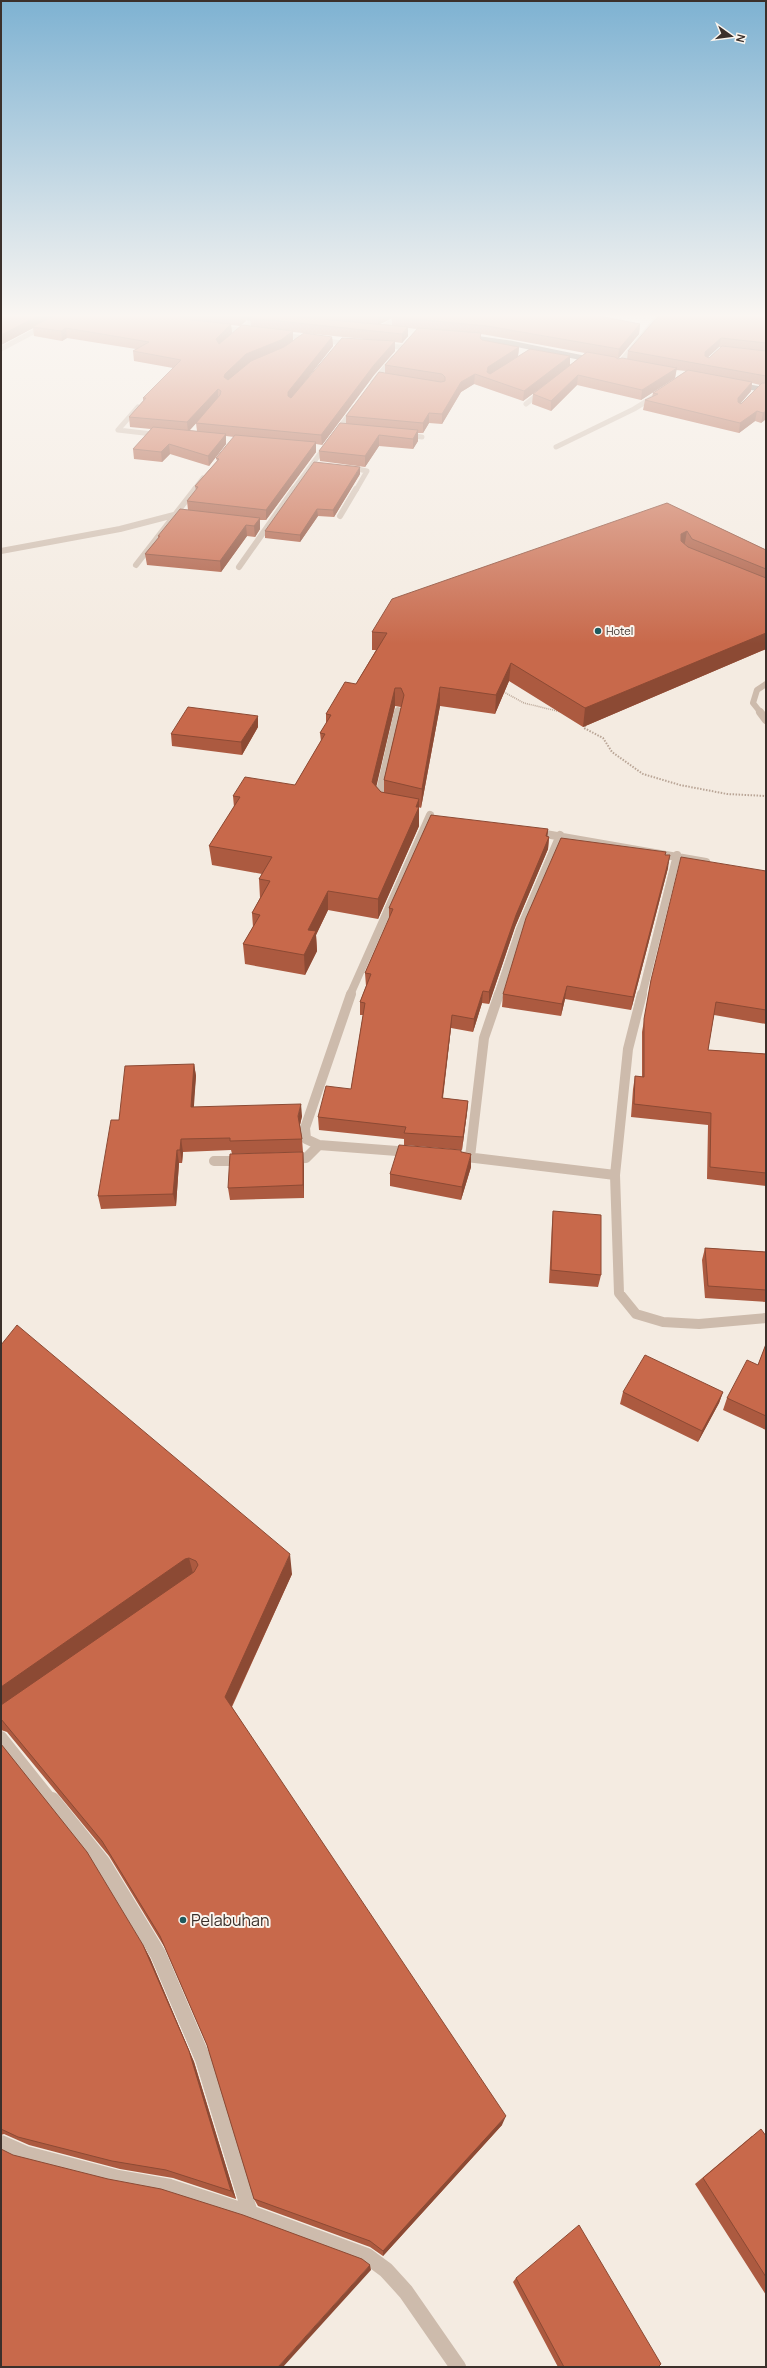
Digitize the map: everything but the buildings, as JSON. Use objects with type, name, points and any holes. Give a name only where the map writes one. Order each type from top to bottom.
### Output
[{"type":"street","points":[[124,424],[118,430],[167,435]]},
{"type":"street","points":[[240,567],[267,525],[342,424]]},
{"type":"street","points":[[556,447],[606,424]]},
{"type":"street","points":[[338,429],[346,430]]},
{"type":"street","points":[[399,435],[422,437]]},
{"type":"street","points":[[315,448],[322,449]]},
{"type":"street","points":[[311,464],[319,464]]},
{"type":"street","points":[[340,516],[367,471],[341,467]]},
{"type":"street","points":[[136,565],[209,472]]},
{"type":"street","points":[[1,551],[120,529],[174,515],[197,518]]},
{"type":"street","points":[[260,524],[267,525]]},
{"type":"street","points":[[766,684],[757,690],[753,703],[766,720]]},
{"type":"street","points":[[388,806],[382,805],[378,800],[398,710]]},
{"type":"street","points":[[422,1153],[319,1145],[306,1139],[305,1128],[354,984],[430,815]]},
{"type":"street","points":[[529,831],[677,855],[714,864]]},
{"type":"street","points":[[470,1157],[484,1038],[520,929],[560,836]]},
{"type":"street","points":[[677,855],[628,1049],[615,1175],[619,1293],[627,1307],[638,1315],[660,1323],[766,1318]]},
{"type":"street","points":[[282,1160],[306,1158],[319,1145]]},
{"type":"street","points":[[446,1155],[615,1175]]},
{"type":"street","points":[[214,1161],[252,1160]]},
{"type":"street","points":[[1,1737],[102,1862],[158,1954],[203,2059],[250,2213]]},
{"type":"street","points":[[1,2143],[26,2154],[118,2178],[170,2187],[250,2213],[366,2256],[386,2270],[406,2292],[458,2367]]},
{"type":"path","points":[[496,688],[524,703],[568,714]]},
{"type":"path","points":[[590,719],[584,728],[603,738],[612,752],[643,774],[680,785],[727,794],[766,796]]},
{"type":"place","name":"Hotel","points":[[598,631]]},
{"type":"place","name":"Pelabuhan","points":[[183,1920]]}]
